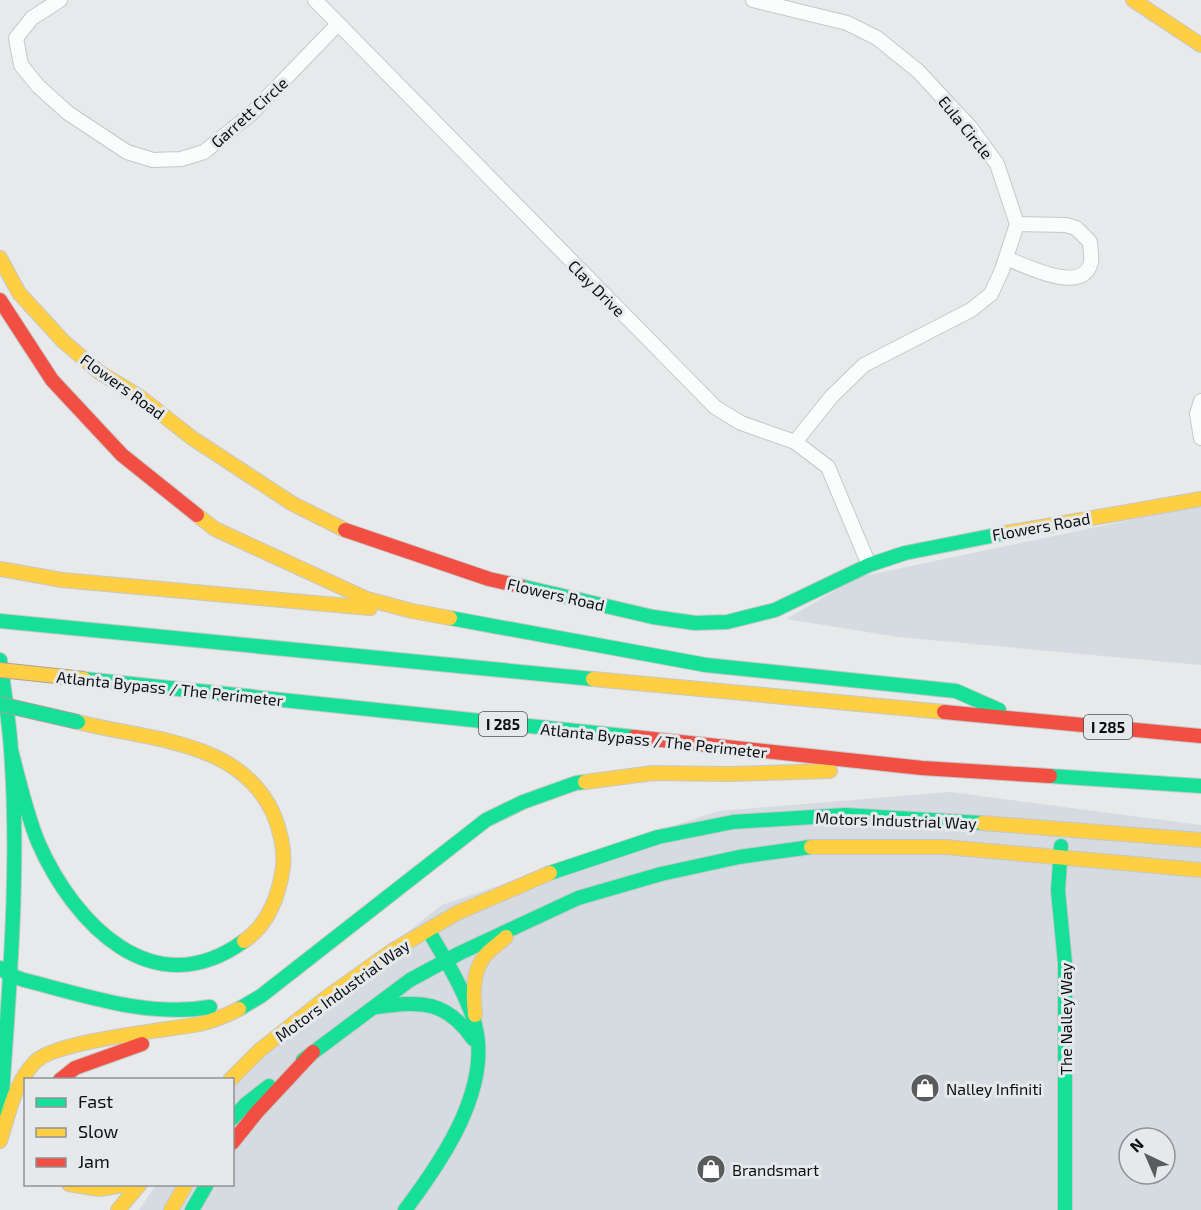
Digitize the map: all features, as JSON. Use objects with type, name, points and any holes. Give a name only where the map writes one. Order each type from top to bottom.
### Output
[{"type":"main road","points":[[1132,0],[1201,45]]},
{"type":"main road","name":"Flowers Road","points":[[0,258],[19,293],[63,341],[99,372],[140,398],[192,438],[265,487],[320,519],[379,543],[489,579],[653,618],[710,623],[748,618],[775,610],[869,565],[938,545],[1201,499]]},
{"type":"main road","points":[[0,300],[52,380],[122,454],[169,494],[215,529],[367,599],[412,611],[706,666],[956,691],[1014,718]]},
{"type":"main road","points":[[0,569],[62,580],[412,611]]},
{"type":"main road","name":"I 285","points":[[0,621],[1201,736]]},
{"type":"main road","points":[[0,660],[11,750],[15,861],[5,971],[0,1122]]},
{"type":"main road","name":"Atlanta Bypass / The Perimeter","points":[[0,670],[922,768],[1201,786]]},
{"type":"main road","points":[[0,704],[136,734],[195,750],[233,767],[255,785],[265,797],[273,810],[282,837],[284,861],[281,884],[277,900],[269,915],[260,927],[237,948],[197,965],[170,965],[142,959],[127,952],[100,932],[75,905],[43,853],[30,819],[11,750]]},
{"type":"main road","points":[[62,1078],[75,1068],[204,1023],[237,1010],[261,996],[486,820],[523,802],[576,783],[653,773],[728,774],[922,768]]},
{"type":"main road","name":"Motors Industrial Way","points":[[232,1078],[260,1050],[326,998],[392,951],[457,913],[549,873],[658,837],[733,822],[845,815],[999,824],[1201,840]]},
{"type":"main road","name":"The Nalley Way","points":[[1062,829],[1058,891],[1065,963],[1065,1210]]},
{"type":"main road","name":"Motors Industrial Way","points":[[234,1117],[246,1104],[410,980],[578,898],[661,874],[739,857],[821,846],[945,847],[1201,870]]},
{"type":"main road","points":[[405,1210],[438,1165],[462,1122],[473,1088],[479,1048],[472,999],[475,979],[484,958],[520,925]]},
{"type":"main road","points":[[428,930],[467,1006],[477,1031]]},
{"type":"main road","points":[[5,971],[24,980],[145,1008],[198,1011],[244,996],[299,964]]},
{"type":"main road","points":[[374,1007],[402,1003],[433,1004],[465,1025],[479,1048]]},
{"type":"main road","points":[[0,1141],[18,1086],[36,1060],[49,1052],[73,1045],[204,1023]]},
{"type":"main road","points":[[234,1141],[257,1112],[313,1052]]},
{"type":"main road","points":[[74,1186],[94,1190],[125,1186]]},
{"type":"main road","points":[[118,1210],[139,1186]]},
{"type":"main road","points":[[171,1210],[185,1186]]},
{"type":"main road","points":[[192,1210],[206,1186]]},
{"type":"street","name":"Garrett Circle","points":[[60,0],[32,18],[16,38],[21,65],[39,86],[68,113],[127,153],[153,160],[181,159],[204,152],[251,114],[338,24]]},
{"type":"street","name":"Clay Drive","points":[[315,0],[715,407],[741,423],[795,442],[828,467],[869,565]]},
{"type":"street","name":"Eula Circle","points":[[753,0],[847,23],[877,38],[918,71],[970,127],[997,164],[1017,224]]},
{"type":"street","points":[[795,442],[832,396],[864,365],[971,310],[991,294],[1017,224],[1066,225],[1076,228],[1090,242],[1090,263],[1086,272],[1077,278],[1060,278],[1006,258]]},
{"type":"street","points":[[1201,401],[1197,414],[1201,438]]},
{"type":"shaded area","points":[[1201,505],[1201,665],[898,637],[786,619],[859,577]]},
{"type":"shaded area","points":[[950,792],[1201,825],[1201,1210],[139,1210],[155,1186],[234,1186],[234,1084],[275,1035],[442,905],[718,811]]},
{"type":"traffic: fast","points":[[520,586],[653,617],[695,623],[727,622],[775,610],[869,565],[905,553],[1006,533]]},
{"type":"traffic: fast","points":[[450,618],[706,665],[956,691],[999,710]]},
{"type":"traffic: fast","points":[[0,621],[593,679]]},
{"type":"traffic: fast","points":[[0,660],[10,739],[14,840],[10,975],[1,1109]]},
{"type":"traffic: fast","points":[[84,679],[634,737]]},
{"type":"traffic: fast","points":[[0,704],[78,722]]},
{"type":"traffic: fast","points":[[11,750],[26,808],[38,842],[53,873],[95,927],[120,947],[148,960],[178,965],[210,959],[244,941]]},
{"type":"traffic: fast","points":[[1050,776],[1201,786]]},
{"type":"traffic: fast","points":[[239,1009],[261,996],[486,820],[523,802],[576,783],[585,782]]},
{"type":"traffic: fast","points":[[550,873],[658,837],[733,822],[845,815],[982,823]]},
{"type":"traffic: fast","points":[[1061,846],[1058,891],[1065,963],[1065,1210]]},
{"type":"traffic: fast","points":[[303,1060],[410,980],[460,953],[578,898],[661,874],[739,857],[811,847]]},
{"type":"traffic: fast","points":[[405,1210],[434,1169],[461,1122],[477,1071],[478,1046],[470,1009],[460,986],[428,930]]},
{"type":"traffic: fast","points":[[0,968],[24,980],[116,1003],[163,1010],[210,1007]]},
{"type":"traffic: fast","points":[[377,1007],[407,1004],[431,1006],[453,1017],[473,1039]]},
{"type":"traffic: fast","points":[[234,1117],[269,1086]]},
{"type":"traffic: fast","points":[[192,1210],[206,1186]]},
{"type":"traffic: slow","points":[[1133,0],[1201,45]]},
{"type":"traffic: slow","points":[[0,258],[19,293],[63,341],[99,372],[140,397],[192,438],[293,504],[345,530]]},
{"type":"traffic: slow","points":[[1006,533],[1201,499]]},
{"type":"traffic: slow","points":[[197,515],[215,529],[367,599],[450,618]]},
{"type":"traffic: slow","points":[[0,569],[62,580],[370,608]]},
{"type":"traffic: slow","points":[[0,670],[84,679]]},
{"type":"traffic: slow","points":[[593,679],[944,712]]},
{"type":"traffic: slow","points":[[78,722],[188,746],[214,756],[238,770],[258,789],[278,826],[283,847],[283,867],[279,888],[271,908],[260,926],[244,941]]},
{"type":"traffic: slow","points":[[585,782],[653,773],[728,774],[830,771]]},
{"type":"traffic: slow","points":[[982,823],[1201,840]]},
{"type":"traffic: slow","points":[[811,847],[945,847],[1201,870]]},
{"type":"traffic: slow","points":[[232,1078],[260,1050],[326,998],[392,951],[457,913],[550,873]]},
{"type":"traffic: slow","points":[[475,1015],[474,993],[477,970],[486,954],[506,937]]},
{"type":"traffic: slow","points":[[0,1141],[13,1099],[22,1080],[35,1062],[46,1055],[87,1042],[200,1024],[239,1009]]},
{"type":"traffic: slow","points":[[81,1186],[99,1189],[117,1186]]},
{"type":"traffic: slow","points":[[118,1210],[138,1186]]},
{"type":"traffic: slow","points":[[171,1210],[185,1186]]},
{"type":"traffic: jam","points":[[0,300],[52,380],[122,455],[197,515]]},
{"type":"traffic: jam","points":[[345,530],[489,579],[520,586]]},
{"type":"traffic: jam","points":[[944,712],[1201,736]]},
{"type":"traffic: jam","points":[[634,737],[922,768],[1050,776]]},
{"type":"traffic: jam","points":[[62,1078],[75,1068],[142,1044]]},
{"type":"traffic: jam","points":[[234,1141],[257,1112],[313,1052]]},
{"type":"place","name":"Nalley Infiniti","points":[[925,1088]]},
{"type":"place","name":"Brandsmart","points":[[711,1169]]}]
